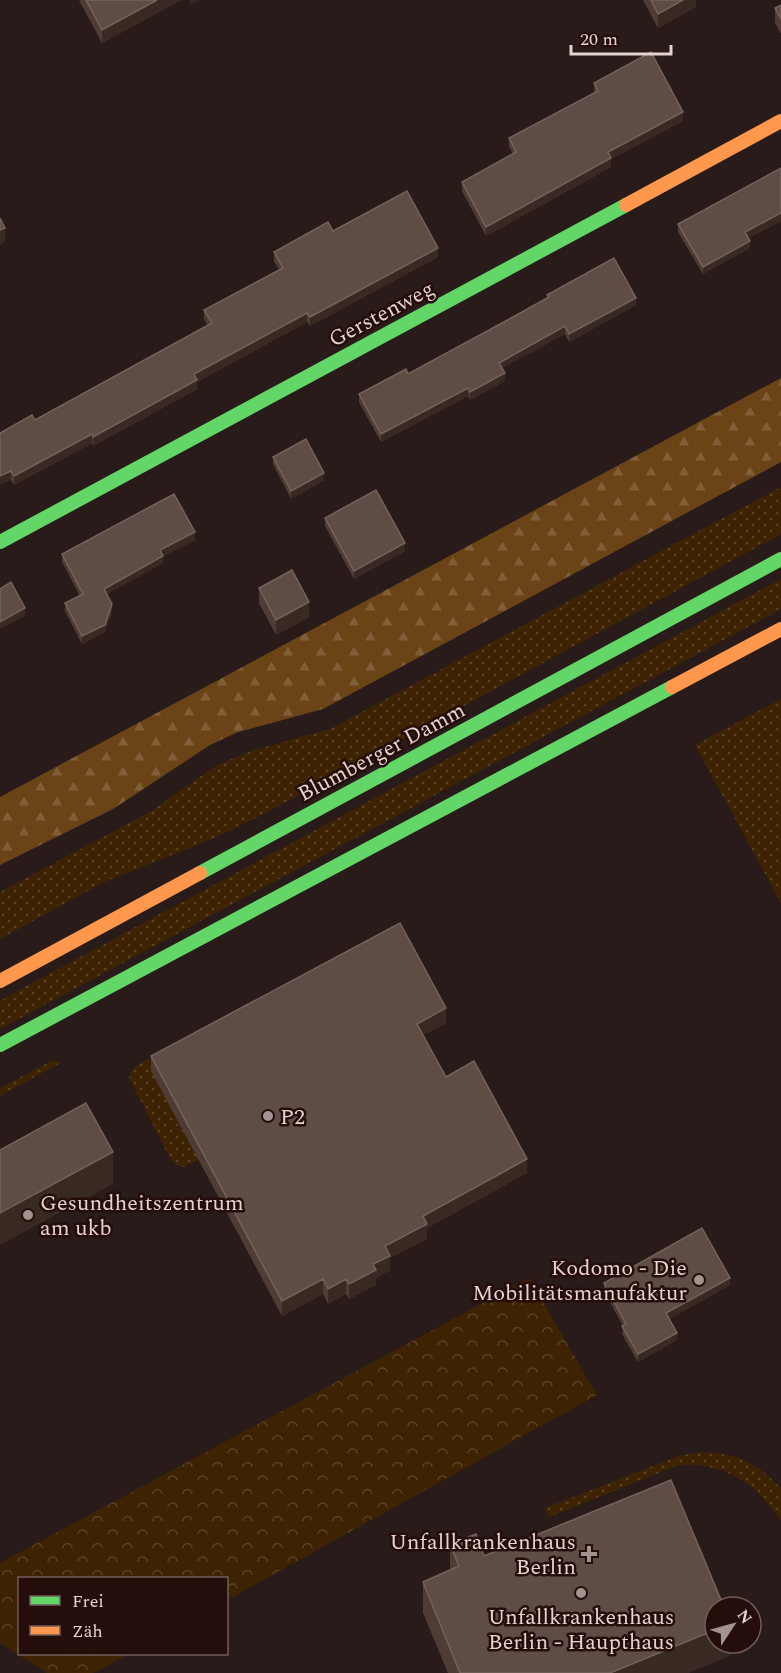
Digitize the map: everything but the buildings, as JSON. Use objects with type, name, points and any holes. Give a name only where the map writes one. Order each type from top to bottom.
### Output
[{"type":"main road","name":"Gerstenweg","points":[[0,542],[781,121]]},
{"type":"main road","name":"Blumberger Damm","points":[[0,981],[781,559]]},
{"type":"main road","points":[[0,1046],[781,629]]},
{"type":"green space","points":[[781,378],[781,462],[323,709],[238,732],[210,745],[113,809],[0,865],[0,797]]},
{"type":"green space","points":[[781,487],[781,534],[258,817],[212,839],[104,882],[0,939],[0,892],[150,812],[217,765],[254,750],[330,729]]},
{"type":"green space","points":[[781,579],[781,609],[0,1029],[0,1001],[6,997]]},
{"type":"green space","points":[[781,699],[781,903],[695,745]]},
{"type":"green space","points":[[183,1040],[199,1160],[183,1167],[174,1163],[170,1158],[129,1078],[134,1067]]},
{"type":"green space","points":[[53,1060],[62,1062],[0,1096],[0,1088]]},
{"type":"green space","points":[[529,1278],[597,1395],[228,1599],[228,1577],[18,1577],[18,1654],[0,1643],[0,1563]]},
{"type":"green space","points":[[700,1452],[736,1457],[763,1472],[781,1489],[781,1521],[754,1489],[737,1477],[707,1466],[696,1465],[676,1466],[549,1517],[545,1508],[679,1456]]},
{"type":"green space","points":[[19,1655],[127,1655],[93,1673],[47,1673]]},
{"type":"traffic: fast","points":[[0,542],[626,205]]},
{"type":"traffic: fast","points":[[200,873],[781,559]]},
{"type":"traffic: fast","points":[[0,1045],[672,687]]},
{"type":"traffic: slow","points":[[626,205],[781,121]]},
{"type":"traffic: slow","points":[[672,687],[781,629]]},
{"type":"traffic: slow","points":[[0,981],[200,873]]},
{"type":"place","name":"P2","points":[[268,1116]]},
{"type":"place","name":"Gesundheitszentrum am ukb","points":[[28,1215]]},
{"type":"place","name":"Kodomo - Die Mobilitätsmanufaktur","points":[[699,1280]]},
{"type":"place","name":"Unfallkrankenhaus Berlin","points":[[589,1554]]},
{"type":"place","name":"Unfallkrankenhaus Berlin - Haupthaus","points":[[581,1593]]}]
